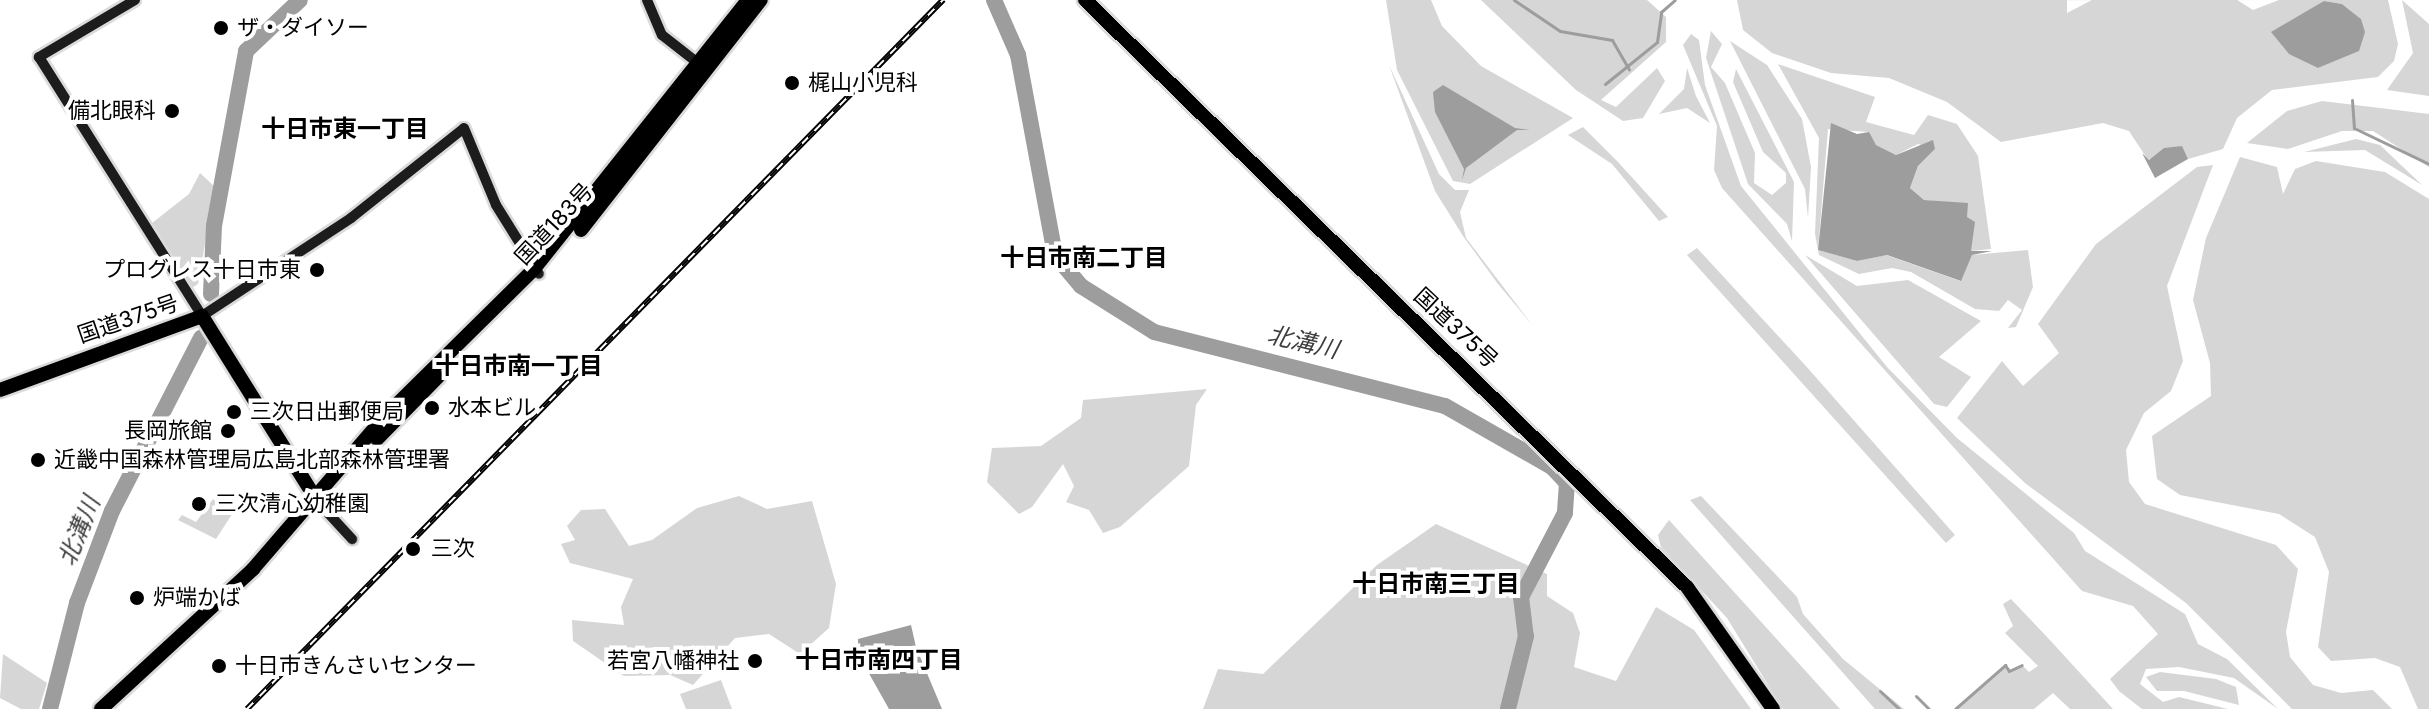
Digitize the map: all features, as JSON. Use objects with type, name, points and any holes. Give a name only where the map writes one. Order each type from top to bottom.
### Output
[{"type":"highway","name":"国道183号","points":[[703,66],[748,0]]},
{"type":"highway","name":"国道183号","points":[[101,709],[193,627],[317,501],[387,414],[537,271],[703,66],[761,0]]},
{"type":"highway","name":"国道375号","points":[[1085,0],[1687,587],[1773,709]]},
{"type":"highway","name":"国道375号","points":[[0,390],[202,316],[317,501]]},
{"type":"street","points":[[135,0],[39,57],[202,316],[351,218],[464,128],[496,205],[537,271]]},
{"type":"street","points":[[647,0],[662,35],[703,66]]},
{"type":"street","points":[[317,501],[352,539]]},
{"type":"shaded area","points":[[1386,0],[1431,0],[1442,26],[1481,66],[1573,118],[1470,184],[1453,181],[1397,70]]},
{"type":"shaded area","points":[[1481,0],[1647,0],[1666,17],[1666,42],[1601,100],[1616,107],[1657,68],[1665,81],[1643,118],[1623,121],[1576,90]]},
{"type":"shaded area","points":[[1737,0],[2067,0],[2067,13],[2092,0],[2237,0],[2253,10],[2279,0],[2388,0],[2398,44],[2394,61],[2378,77],[2272,90],[2237,118],[2223,149],[2188,159],[2181,146],[2148,160],[2129,131],[2103,123],[2001,142],[1947,102],[1889,78],[1831,73],[1772,53],[1743,30]],"holes":[[[2324,1],[2342,4],[2361,19],[2358,51],[2318,68]]]},
{"type":"shaded area","points":[[2402,0],[2429,24],[2429,96],[2387,90],[2413,53]]},
{"type":"shaded area","points":[[2324,1],[2342,4],[2361,19],[2365,32],[2359,51],[2318,68],[2289,54],[2271,32]]},
{"type":"shaded area","points":[[1711,31],[1722,44],[1711,67],[1725,83],[1755,153],[1754,183],[1772,195],[1786,183],[1786,173],[1763,152],[1733,82],[1736,69],[1794,182],[1792,241],[1787,224],[1748,184],[1706,58]]},
{"type":"shaded area","points":[[1691,34],[1699,40],[1705,85],[1741,186],[1887,367],[1957,438],[2074,533],[2085,551],[2185,614],[2198,644],[2227,659],[2278,709],[2234,678],[2179,667],[2146,669],[2140,684],[2163,702],[2179,697],[2228,709],[2142,709],[2119,691],[2110,679],[2158,634],[2133,606],[2082,591],[1722,188],[1714,170],[1717,126],[1683,45]]},
{"type":"shaded area","points":[[1730,41],[1767,65],[1802,119],[1811,167],[1808,218],[1805,189]]},
{"type":"shaded area","points":[[1778,64],[1875,97],[1866,122],[1914,135],[1928,115],[1957,124],[1978,156],[1991,249],[1971,251],[1965,204],[1924,200],[1910,188],[1918,166],[1935,149],[1918,144],[1896,155],[1876,145],[1868,132],[1828,129],[1818,250],[1815,234],[1819,138]]},
{"type":"shaded area","points":[[1389,65],[1439,174],[1455,190],[1469,190],[1460,212],[1466,238],[1533,326],[1463,236],[1435,191]]},
{"type":"shaded area","points":[[1687,68],[1696,96],[1710,123],[1687,108],[1659,114],[1684,89]]},
{"type":"shaded area","points":[[1443,85],[1515,128],[1530,130],[1517,130],[1466,168],[1462,180],[1464,169],[1435,112],[1433,92]]},
{"type":"shaded area","points":[[2322,101],[2429,114],[2429,167],[2373,131],[2342,131],[2288,149],[2247,143],[2287,111]]},
{"type":"shaded area","points":[[1831,123],[1857,134],[1869,132],[1876,145],[1896,155],[1933,140],[1935,149],[1918,166],[1910,188],[1924,200],[1968,203],[1967,217],[1975,222],[1971,251],[1992,251],[1972,255],[1961,281],[1887,255],[1857,261],[1818,250]]},
{"type":"shaded area","points":[[1583,127],[1668,217],[1659,221],[1612,164],[1568,135]]},
{"type":"shaded area","points":[[2356,139],[2380,145],[2422,185],[2365,150],[2304,152]]},
{"type":"shaded area","points":[[2182,146],[2188,159],[2155,178],[2142,153],[2149,160],[2164,148]]},
{"type":"shaded area","points":[[2240,157],[2277,167],[2283,194],[2295,169],[2316,161],[2385,172],[2429,199],[2429,709],[2418,709],[2400,667],[2375,658],[2331,661],[2318,647],[2329,572],[2315,537],[2279,514],[2180,495],[2157,479],[2152,436],[2211,396],[2210,363],[2193,300],[2206,238]]},
{"type":"shaded area","points":[[2213,165],[2167,286],[2183,361],[2171,391],[2144,413],[2126,450],[2129,482],[2145,504],[2276,545],[2298,569],[2286,632],[2290,657],[2313,685],[2341,693],[2373,690],[2392,709],[2292,709],[2186,603],[2025,483],[1957,418],[2002,361],[2023,386],[2059,353],[2038,324],[2096,244],[2197,167]]},
{"type":"shaded area","points":[[200,173],[215,187],[198,284],[187,291],[147,227],[189,194]]},
{"type":"shaded area","points":[[1697,248],[1955,535],[1946,543],[1687,255]]},
{"type":"shaded area","points":[[1818,250],[1857,261],[1886,255],[1960,281],[1972,255],[2028,250],[2033,287],[2016,327],[2008,328],[2022,310],[2008,300],[1999,311],[1975,309],[1911,272],[1892,268],[1859,274],[1819,255]]},
{"type":"shaded area","points":[[1805,255],[1857,286],[1908,280],[1981,321],[1939,357],[1971,377],[1947,407],[1934,404]]},
{"type":"shaded area","points":[[1207,389],[1196,405],[1189,466],[1120,527],[1103,533],[1089,510],[1066,502],[1074,486],[1063,464],[1032,507],[1019,514],[987,482],[992,448],[1041,446],[1081,418],[1083,400]]},
{"type":"shaded area","points":[[219,491],[238,505],[216,539],[178,520],[182,515],[196,522]]},
{"type":"shaded area","points":[[739,496],[767,509],[812,501],[836,584],[829,628],[800,654],[769,634],[735,638],[693,685],[670,675],[624,676],[573,641],[572,620],[624,625],[621,607],[633,579],[570,563],[561,544],[575,540],[567,526],[581,510],[605,509],[629,546],[652,540],[697,508]]},
{"type":"shaded area","points":[[1701,496],[1797,597],[1803,614],[1843,659],[1904,709],[1875,709],[1690,500]]},
{"type":"shaded area","points":[[1669,520],[1840,709],[1783,709],[1727,618],[1661,547],[1658,535]]},
{"type":"shaded area","points":[[1436,524],[1547,574],[1547,596],[1573,613],[1580,633],[1574,667],[1616,681],[1656,607],[1694,630],[1751,709],[1203,709],[1218,669],[1263,674],[1377,565]]},
{"type":"shaded area","points":[[2011,599],[2113,709],[2070,709],[2053,693],[2034,709],[1955,709],[2005,665],[2009,671],[2022,665],[2029,672],[2038,666],[2005,633],[2013,626],[2003,604]]},
{"type":"shaded area","points":[[911,625],[916,647],[942,709],[889,709],[858,654],[858,639]]},
{"type":"shaded area","points":[[3,654],[47,683],[39,709],[21,709],[0,698]]},
{"type":"shaded area","points":[[2160,672],[2216,679],[2236,687],[2239,705],[2184,691],[2157,691],[2146,677]]},
{"type":"shaded area","points":[[721,680],[732,709],[686,709],[680,694]]},
{"type":"waterway","name":"北溝川","points":[[211,294],[214,226],[246,51],[300,0]]},
{"type":"waterway","name":"北溝川","points":[[994,0],[1018,55],[1055,255],[1081,286],[1154,332],[1445,406],[1552,467],[1567,483],[1565,513],[1521,597],[1526,636],[1508,709]]},
{"type":"waterway","points":[[1514,0],[1560,31],[1612,40],[1629,69]]},
{"type":"waterway","points":[[1605,84],[1657,42],[1661,12],[1675,0]]},
{"type":"waterway","points":[[2352,100],[2354,128],[2429,164]]},
{"type":"waterway","name":"北溝川","points":[[50,709],[77,603],[112,511],[201,338]]},
{"type":"waterway","points":[[1955,709],[2005,665],[2009,671],[2022,665]]},
{"type":"waterway","points":[[1880,691],[1899,709]]},
{"type":"waterway","points":[[1916,696],[1929,709]]},
{"type":"railway","points":[[247,709],[943,0]]},
{"type":"place","name":"ザ・ダイソー","points":[[221,28]]},
{"type":"place","name":"梶山小児科","points":[[792,83]]},
{"type":"place","name":"備北眼科","points":[[172,111]]},
{"type":"place","name":"プログレス十日市東","points":[[317,270]]},
{"type":"place","name":"水本ビル","points":[[432,408]]},
{"type":"place","name":"三次日出郵便局","points":[[234,412]]},
{"type":"place","name":"長岡旅館","points":[[228,431]]},
{"type":"place","name":"近畿中国森林管理局広島北部森林管理署","points":[[38,460]]},
{"type":"place","name":"三次清心幼稚園","points":[[199,504]]},
{"type":"place","name":"三次","points":[[413,549]]},
{"type":"place","name":"炉端かば","points":[[137,598]]},
{"type":"place","name":"若宮八幡神社","points":[[755,661]]},
{"type":"place","name":"十日市きんさいセンター","points":[[219,666]]},
{"type":"district","name":"十日市東一丁目","points":[[345,129]]},
{"type":"district","name":"十日市南二丁目","points":[[1084,258]]},
{"type":"district","name":"十日市南一丁目","points":[[519,366]]},
{"type":"district","name":"十日市南三丁目","points":[[1436,584]]},
{"type":"district","name":"十日市南四丁目","points":[[879,660]]}]
